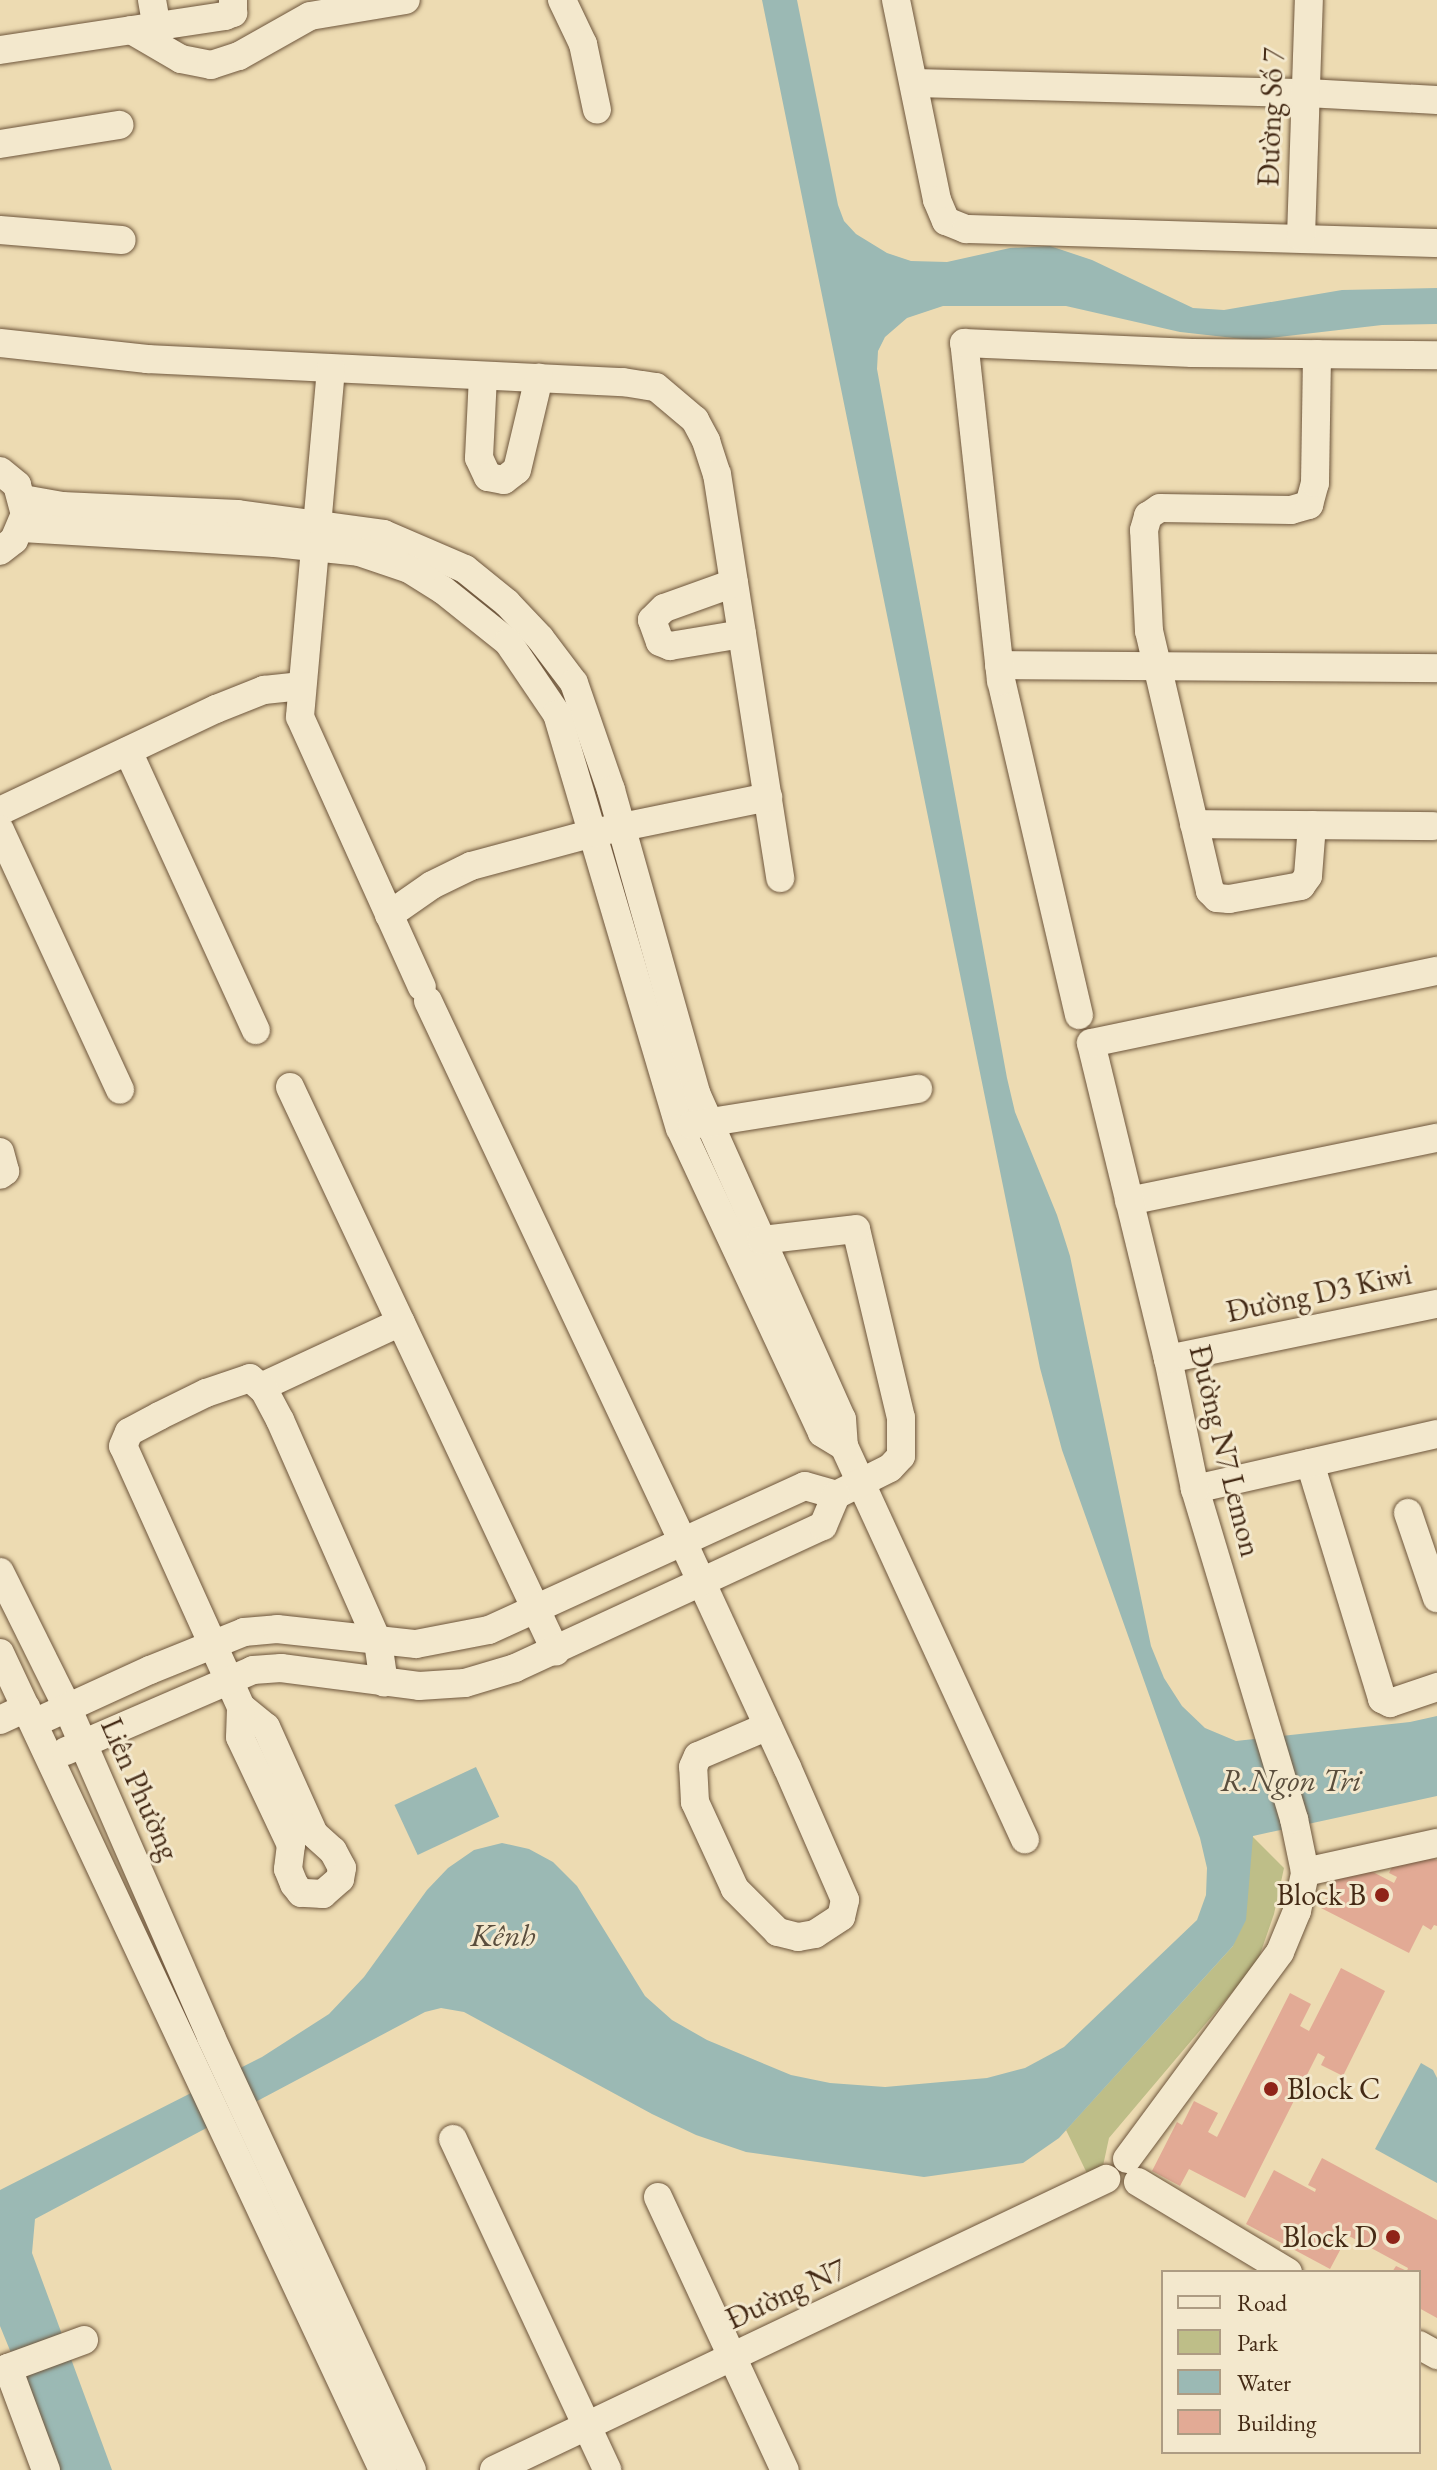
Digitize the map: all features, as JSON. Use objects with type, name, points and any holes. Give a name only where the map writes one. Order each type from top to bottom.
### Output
[{"type":"street","points":[[144,29],[152,0]]},
{"type":"street","points":[[144,29],[181,59],[211,65],[239,56],[293,22],[310,16],[406,0]]},
{"type":"street","points":[[562,0],[583,44],[597,110]]},
{"type":"street","points":[[896,0],[937,200],[946,221],[966,229],[1437,243]]},
{"type":"street","name":"Đường Số 7","points":[[1301,237],[1309,0]]},
{"type":"street","points":[[0,50],[225,16],[233,13],[234,3]]},
{"type":"street","points":[[915,83],[1307,93],[1437,100]]},
{"type":"street","points":[[0,144],[119,125]]},
{"type":"street","points":[[0,230],[122,240]]},
{"type":"street","points":[[0,343],[147,359],[539,378],[656,387],[695,420],[717,474],[780,878]]},
{"type":"street","points":[[1079,1015],[999,665],[964,343],[1192,353],[1437,355]]},
{"type":"street","points":[[1312,825],[1306,882],[1295,888],[1223,899],[1210,891],[1157,666],[1145,591],[1144,530],[1148,516],[1167,508],[1291,510],[1309,505],[1315,483],[1317,354]]},
{"type":"street","points":[[331,369],[300,717],[425,994],[768,1726],[845,1900],[841,1917],[815,1934],[798,1937],[778,1932],[735,1889],[695,1802],[693,1767],[698,1756],[768,1726]]},
{"type":"street","points":[[483,376],[479,458],[488,477],[504,480],[517,470],[539,378]]},
{"type":"street","points":[[0,471],[17,485],[23,499],[22,528],[14,540],[0,551]]},
{"type":"street","points":[[23,499],[62,506],[238,514],[318,536],[409,569],[443,590],[508,642],[557,714],[680,1128],[822,1433],[844,1446]]},
{"type":"street","points":[[22,528],[318,536],[384,534],[465,569],[507,603],[540,638],[574,683],[593,732],[696,1093],[842,1419],[848,1489],[1025,1839]]},
{"type":"street","points":[[734,583],[664,608],[652,620],[660,642],[670,646],[742,634]]},
{"type":"street","points":[[999,665],[1437,668]]},
{"type":"street","points":[[0,811],[264,690],[302,686]]},
{"type":"street","points":[[128,751],[256,1030]]},
{"type":"street","points":[[389,915],[432,885],[471,866],[593,833],[768,797]]},
{"type":"street","points":[[1194,824],[1433,826]]},
{"type":"street","points":[[0,830],[120,1090]]},
{"type":"street","name":"Đường N7 Lemon","points":[[1305,1872],[1294,1819],[1195,1489],[1168,1359],[1091,1043],[1437,971]]},
{"type":"street","points":[[290,1087],[556,1652]]},
{"type":"street","points":[[680,1128],[708,1120],[918,1089]]},
{"type":"street","points":[[1129,1201],[1437,1138]]},
{"type":"street","points":[[0,1152],[5,1171],[0,1175]]},
{"type":"street","points":[[50,1758],[253,1670],[281,1668],[384,1683],[465,1683],[556,1652],[823,1526],[848,1489],[890,1468],[901,1456],[903,1438],[897,1397],[856,1229],[762,1240]]},
{"type":"street","name":"Đường D3 Kiwi","points":[[1168,1359],[1437,1304]]},
{"type":"street","points":[[261,1387],[401,1322]]},
{"type":"street","points":[[241,1707],[266,1727],[314,1834],[333,1851],[342,1868],[340,1879],[323,1894],[301,1893],[294,1884],[288,1869],[291,1845],[240,1737],[241,1707],[123,1446],[123,1439],[129,1432],[206,1393],[250,1378],[261,1387],[280,1420],[378,1642],[384,1683]]},
{"type":"street","points":[[1195,1489],[1437,1434]]},
{"type":"street","points":[[1310,1463],[1382,1699],[1390,1703],[1437,1687]]},
{"type":"street","points":[[0,1720],[67,1707],[244,1632],[277,1629],[378,1642],[454,1639],[537,1611],[805,1486],[848,1489]]},
{"type":"street","points":[[1408,1513],[1437,1598]]},
{"type":"street","name":"Liên Phường","points":[[0,1572],[67,1707],[211,2037],[412,2470]]},
{"type":"street","points":[[0,1653],[383,2470]]},
{"type":"street","points":[[1285,2270],[1132,2170],[1280,1952],[1297,1911],[1305,1872],[1437,1843]]},
{"type":"street","points":[[453,2139],[607,2470]]},
{"type":"street","name":"Đường N7","points":[[494,2470],[1106,2179],[1112,2188],[1123,2192],[1132,2170]]},
{"type":"street","points":[[658,2197],[785,2470]]},
{"type":"street","points":[[46,2470],[8,2368],[74,2344]]},
{"type":"green space","points":[[1252,1836],[1284,1868],[1274,1914],[1257,1963],[1109,2138],[1097,2194],[1066,2130],[1233,1946]]},
{"type":"water","name":"Kênh","points":[[762,0],[797,0],[838,205],[844,221],[856,234],[887,253],[911,261],[947,262],[1010,248],[1050,246],[1092,260],[1193,308],[1224,310],[1342,290],[1437,288],[1437,324],[1382,325],[1252,340],[1180,332],[1066,306],[943,306],[907,318],[885,337],[878,351],[877,369],[1007,1078],[1015,1112],[1057,1215],[1070,1256],[1151,1646],[1164,1678],[1182,1706],[1205,1728],[1236,1741],[1410,1722],[1437,1716],[1437,1796],[1253,1836],[1246,1920],[1233,1946],[1059,2138],[1023,2163],[924,2177],[746,2152],[696,2135],[652,2114],[464,2012],[441,2008],[425,2012],[35,2219],[32,2253],[112,2470],[59,2470],[0,2326],[0,2190],[262,2057],[329,2014],[364,1977],[427,1890],[448,1868],[474,1850],[502,1843],[529,1849],[553,1862],[577,1886],[645,1996],[672,2020],[707,2040],[791,2075],[830,2083],[885,2087],[987,2078],[1025,2068],[1064,2047],[1197,1920],[1206,1895],[1207,1868],[1200,1838],[1062,1450],[1040,1368]]},
{"type":"water","points":[[476,1767],[499,1817],[418,1855],[394,1805]]},
{"type":"water","points":[[1421,2063],[1433,2070],[1437,2078],[1437,2183],[1375,2149]]},
{"type":"building","name":"Block B","points":[[1402,1847],[1437,1860],[1437,1926],[1434,1925],[1431,1930],[1423,1925],[1409,1953],[1321,1908],[1346,1858],[1394,1883],[1397,1877],[1389,1873]]},
{"type":"building","name":"Block C","points":[[1341,1968],[1385,1991],[1343,2076],[1321,2065],[1325,2057],[1318,2053],[1245,2198],[1189,2169],[1180,2186],[1152,2171],[1177,2122],[1182,2125],[1194,2101],[1218,2113],[1208,2132],[1217,2137],[1290,1993],[1311,2004],[1300,2026],[1309,2031]]},
{"type":"building","name":"Block D","points":[[1322,2158],[1437,2220],[1437,2318],[1421,2309],[1421,2270],[1407,2270],[1338,2230],[1336,2234],[1346,2239],[1330,2269],[1246,2224],[1274,2170],[1315,2192],[1316,2189],[1308,2185]]},
{"type":"place","name":"Block B","points":[[1382,1895]]},
{"type":"place","name":"Block C","points":[[1271,2089]]},
{"type":"place","name":"Block D","points":[[1393,2237]]},
{"type":"water label","name":"R.Ngọn Tri","points":[[1291,1780]]}]
